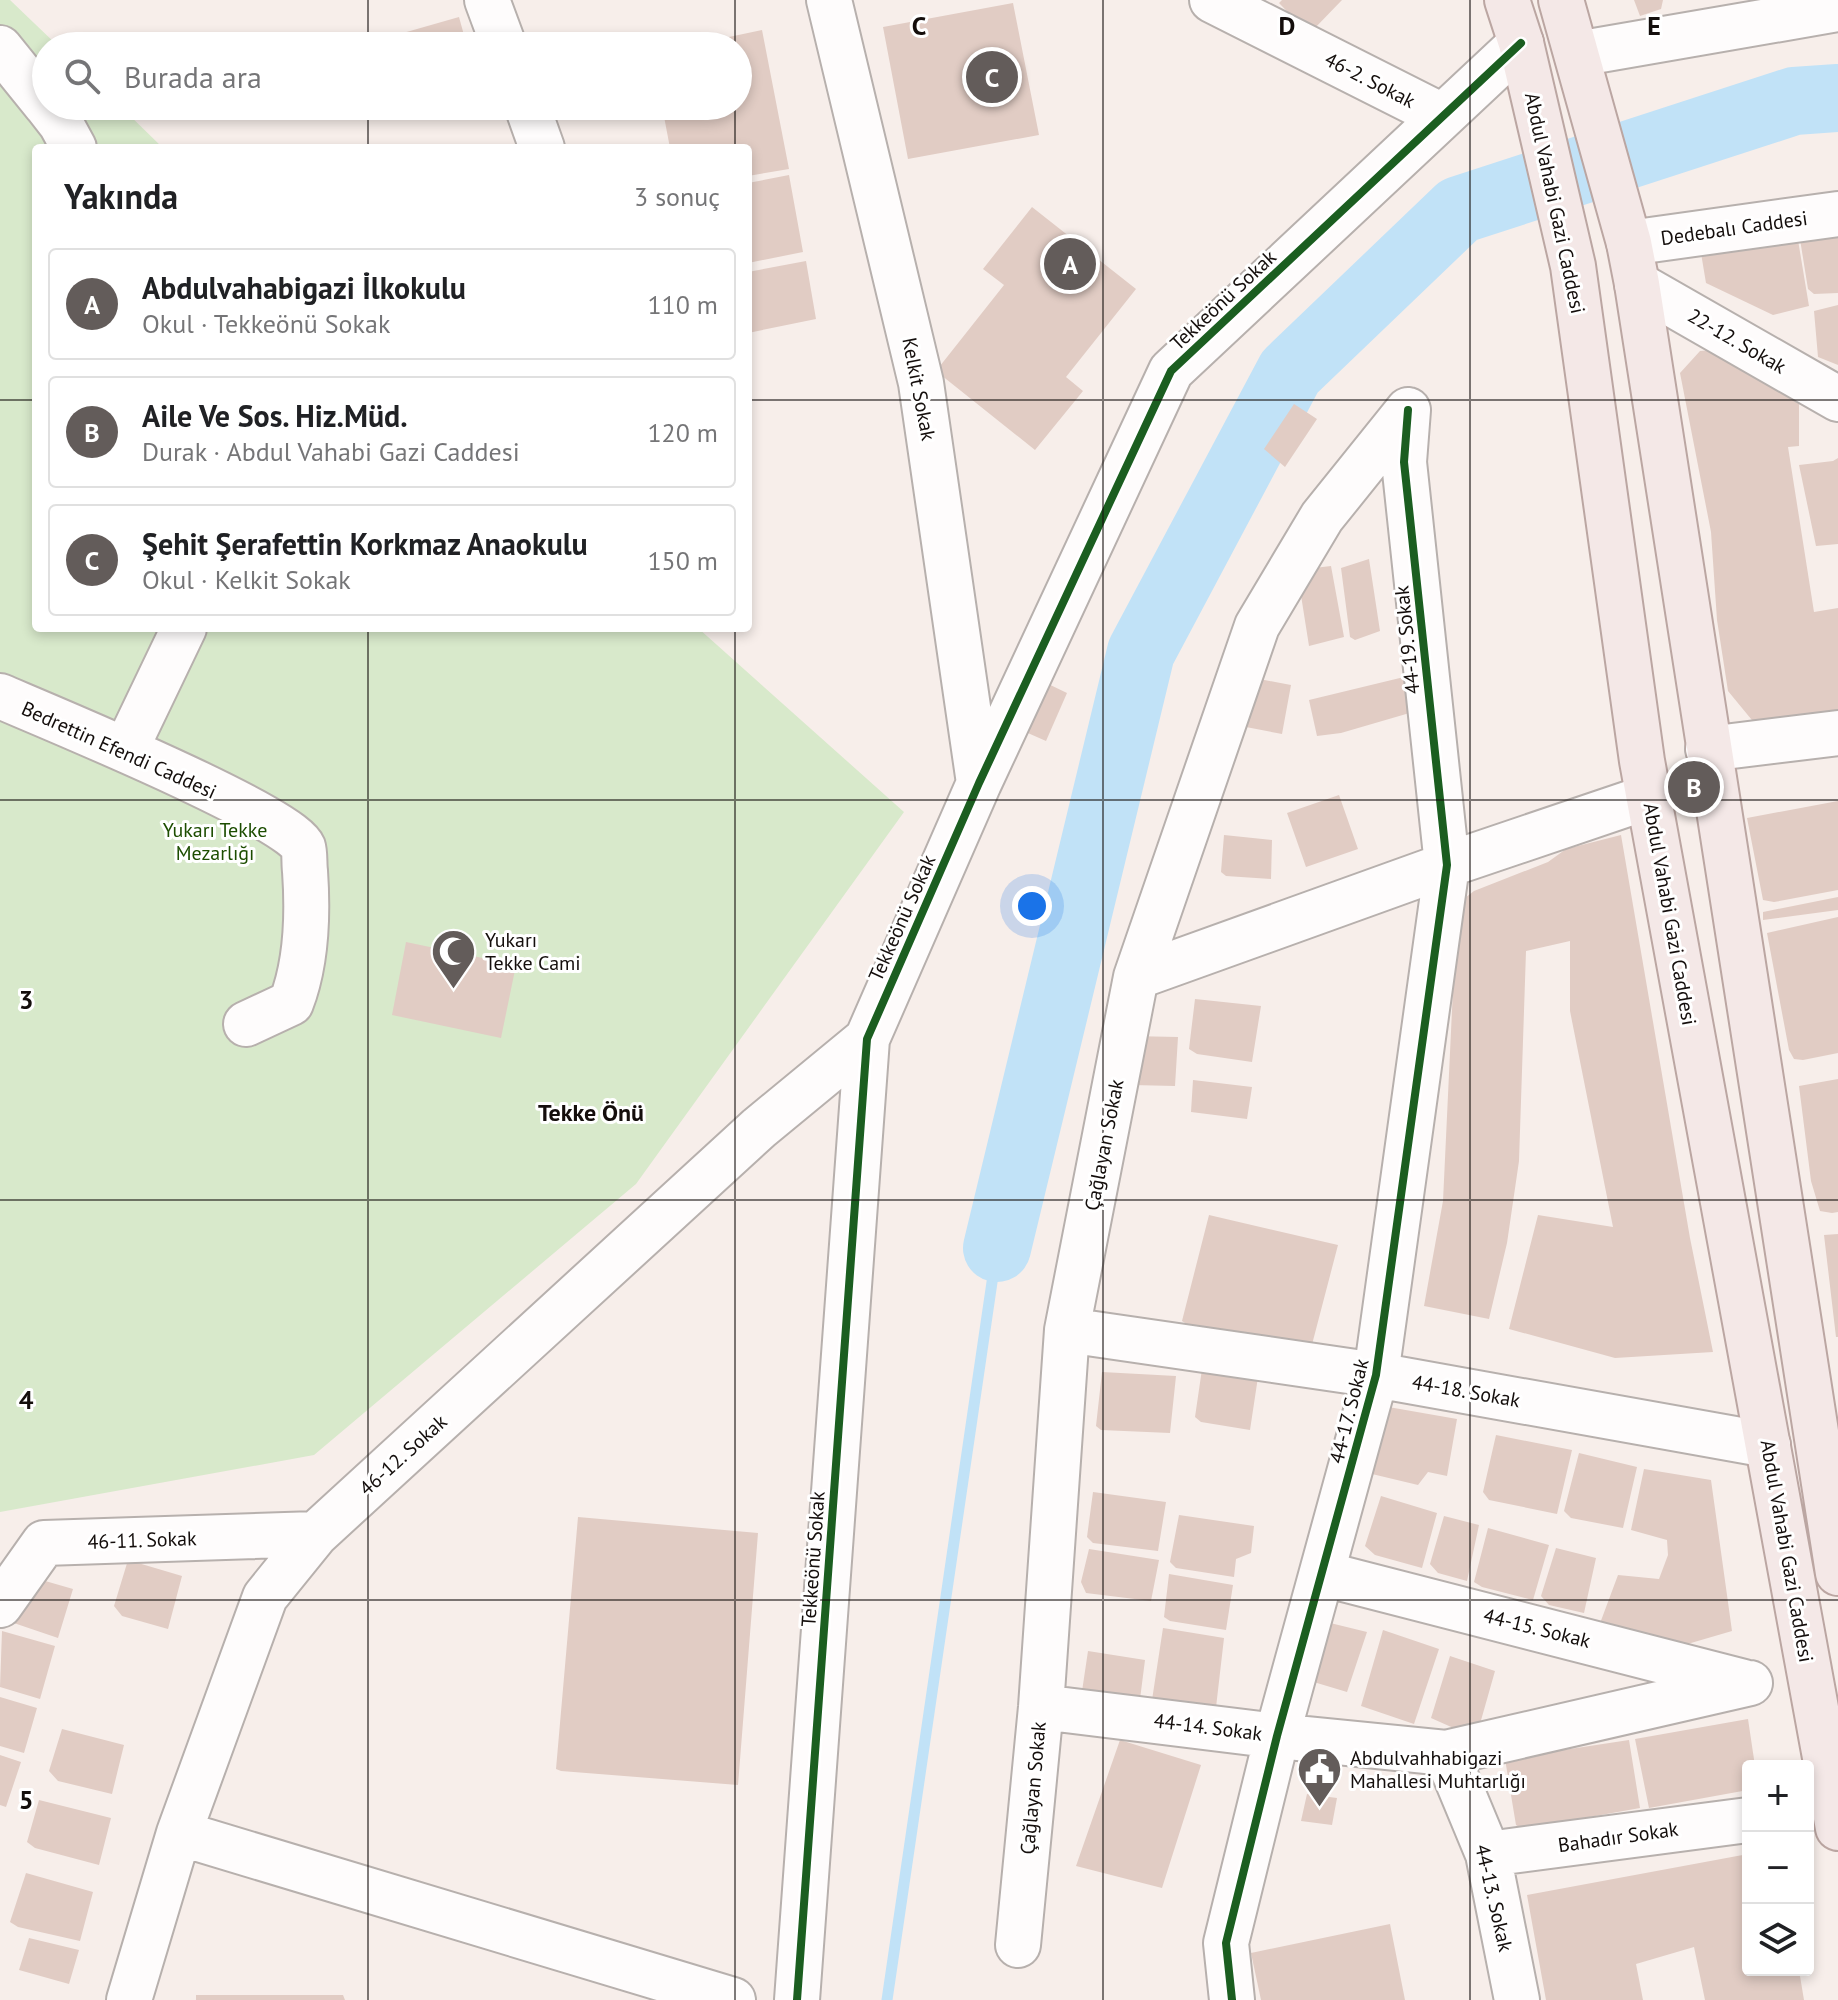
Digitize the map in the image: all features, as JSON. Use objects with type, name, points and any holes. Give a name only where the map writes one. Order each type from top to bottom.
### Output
[{"type":"main road","name":"Abdul Vahabi Gazi Caddesi","points":[[1507,0],[1521,43],[1573,266],[1648,797],[1768,1445],[1827,1816]]},
{"type":"main road","points":[[1561,0],[1633,263],[1708,749],[1834,1523],[1838,1573]]},
{"type":"street","points":[[487,0],[499,32]]},
{"type":"street","name":"Kelkit Sokak","points":[[829,0],[921,383],[979,783]]},
{"type":"street","name":"46-2. Sokak","points":[[1212,0],[1442,116]]},
{"type":"street","points":[[1577,54],[1838,9]]},
{"type":"street","name":"Tekkeönü Sokak","points":[[797,2000],[867,1039],[979,783],[1171,371],[1521,43]]},
{"type":"street","points":[[0,48],[32,88]]},
{"type":"street","points":[[58,120],[72,144]]},
{"type":"street","points":[[532,120],[541,144]]},
{"type":"street","name":"Dedebalı Caddesi","points":[[1633,263],[1838,214]]},
{"type":"street","name":"22-12. Sokak","points":[[1633,263],[1838,399]]},
{"type":"street","name":"44-19. Sokak","points":[[1408,410],[1404,462],[1447,865]]},
{"type":"street","name":"Çağlayan Sokak","points":[[1018,1945],[1041,1707],[1067,1330],[1136,977],[1257,626],[1322,517],[1408,410]]},
{"type":"street","points":[[126,749],[182,632]]},
{"type":"street","name":"Bedrettin Efendi Caddesi","points":[[0,696],[126,749],[263,816],[290,831],[303,847],[307,902],[300,981],[291,1003],[246,1024]]},
{"type":"street","points":[[1708,749],[1838,733]]},
{"type":"street","points":[[1136,977],[1447,865],[1648,797]]},
{"type":"street","name":"44-17. Sokak","points":[[1232,2000],[1226,1943],[1277,1736],[1324,1574],[1376,1375],[1447,865]]},
{"type":"street","name":"46-12. Sokak","points":[[129,2000],[179,1833],[265,1597],[316,1534],[759,1128],[867,1039]]},
{"type":"street","name":"44-18. Sokak","points":[[1067,1330],[1376,1375],[1768,1445]]},
{"type":"street","name":"46-11. Sokak","points":[[0,1605],[44,1543],[316,1534]]},
{"type":"street","name":"44-15. Sokak","points":[[1324,1574],[1750,1683]]},
{"type":"street","name":"44-14. Sokak","points":[[1041,1707],[1446,1753],[1750,1683]]},
{"type":"street","name":"44-13. Sokak","points":[[1446,1753],[1488,1854],[1517,2000]]},
{"type":"street","name":"Bahadır Sokak","points":[[1488,1854],[1742,1821]]},
{"type":"street","points":[[179,1833],[733,2000]]},
{"type":"green space","name":"Yukarı Tekke Mezarlığı","points":[[0,0],[10,0],[43,32],[32,32],[32,120],[134,120],[159,144],[32,144],[32,632],[702,632],[904,812],[636,1184],[314,1455],[0,1512]]},
{"type":"building","points":[[1282,0],[1342,0],[1313,30],[1304,29],[1279,3]]},
{"type":"building","points":[[1634,0],[1663,0],[1661,9],[1640,16]]},
{"type":"building","points":[[1013,3],[1039,135],[908,159],[883,27]]},
{"type":"building","points":[[459,17],[463,32],[406,32]]},
{"type":"building","points":[[762,30],[789,169],[752,175],[752,144],[669,144],[665,120],[752,120],[752,32]]},
{"type":"building","points":[[789,175],[803,252],[752,262],[752,182]]},
{"type":"building","points":[[1032,207],[1136,289],[1066,377],[1083,391],[1035,450],[936,371],[1004,285],[983,269]]},
{"type":"building","points":[[1838,226],[1838,293],[1814,294],[1808,289],[1799,233]]},
{"type":"building","points":[[1797,234],[1809,306],[1773,315],[1706,283],[1701,253]]},
{"type":"building","points":[[806,261],[816,319],[752,332],[752,271]]},
{"type":"building","points":[[1838,305],[1838,365],[1818,357],[1814,311]]},
{"type":"building","points":[[1713,350],[1799,404],[1799,446],[1788,447],[1814,612],[1838,608],[1838,710],[1756,725],[1728,691],[1717,620],[1711,532],[1680,373],[1700,351]]},
{"type":"building","points":[[1294,404],[1317,419],[1285,467],[1264,449]]},
{"type":"building","points":[[1838,458],[1838,544],[1816,546],[1799,465]]},
{"type":"building","points":[[1369,559],[1380,631],[1355,640],[1350,637],[1341,568]]},
{"type":"building","points":[[1331,566],[1344,637],[1309,646],[1297,570]]},
{"type":"building","points":[[1249,677],[1291,685],[1282,734],[1246,727],[1239,722]]},
{"type":"building","points":[[1404,677],[1413,712],[1341,733],[1317,736],[1309,700]]},
{"type":"building","points":[[1040,680],[1067,693],[1046,741],[1021,730]]},
{"type":"building","points":[[1339,795],[1358,849],[1306,867],[1287,813]]},
{"type":"building","points":[[1838,801],[1838,890],[1774,902],[1763,900],[1747,818]]},
{"type":"building","points":[[1224,835],[1272,840],[1271,879],[1226,876],[1221,872]]},
{"type":"building","points":[[1621,835],[1690,1238],[1713,1352],[1615,1358],[1509,1329],[1538,1215],[1613,1227],[1570,1011],[1570,941],[1526,951],[1519,1161],[1507,1243],[1489,1319],[1424,1306],[1443,1201],[1457,904],[1474,891],[1548,862],[1566,849]]},
{"type":"building","points":[[1838,897],[1838,910],[1763,920],[1763,912]]},
{"type":"building","points":[[1838,917],[1838,1053],[1794,1059],[1789,1050],[1767,933]]},
{"type":"building","name":"Yukarı Tekke Cami","points":[[406,942],[516,965],[501,1038],[392,1015]]},
{"type":"building","points":[[1195,999],[1261,1006],[1252,1062],[1197,1054],[1189,1049]]},
{"type":"building","points":[[1131,1036],[1178,1037],[1175,1086],[1132,1085]]},
{"type":"building","points":[[1838,1079],[1838,1212],[1832,1213],[1820,1211],[1811,1181],[1799,1086]]},
{"type":"building","points":[[1193,1080],[1252,1087],[1247,1119],[1191,1112]]},
{"type":"building","points":[[1209,1215],[1338,1245],[1309,1356],[1191,1327],[1182,1321]]},
{"type":"building","points":[[1838,1234],[1838,1337],[1836,1337],[1824,1235]]},
{"type":"building","points":[[1202,1369],[1258,1377],[1250,1430],[1201,1422],[1195,1417]]},
{"type":"building","points":[[1102,1372],[1176,1376],[1170,1433],[1101,1430],[1096,1426]]},
{"type":"building","points":[[1377,1405],[1457,1419],[1447,1476],[1428,1472],[1418,1485],[1372,1474],[1364,1467]]},
{"type":"building","points":[[1496,1435],[1572,1450],[1557,1514],[1489,1500],[1483,1492]]},
{"type":"building","points":[[1579,1453],[1637,1467],[1623,1528],[1571,1518],[1564,1511]]},
{"type":"building","points":[[1644,1469],[1711,1480],[1732,1631],[1667,1650],[1599,1626],[1618,1575],[1659,1579],[1668,1555],[1667,1540],[1631,1530]]},
{"type":"building","points":[[1093,1492],[1166,1502],[1158,1551],[1093,1543],[1087,1537]]},
{"type":"building","points":[[1381,1496],[1437,1513],[1422,1568],[1375,1555],[1365,1546]]},
{"type":"building","points":[[1179,1515],[1254,1526],[1251,1553],[1236,1559],[1234,1577],[1176,1568],[1170,1562]]},
{"type":"building","points":[[1444,1516],[1479,1525],[1467,1581],[1438,1573],[1430,1564]]},
{"type":"building","points":[[578,1517],[758,1533],[738,1785],[556,1769]]},
{"type":"building","points":[[1488,1528],[1549,1545],[1533,1600],[1482,1587],[1474,1582]]},
{"type":"building","points":[[1556,1548],[1596,1558],[1584,1613],[1549,1605],[1541,1596]]},
{"type":"building","points":[[1089,1549],[1159,1560],[1151,1601],[1086,1593],[1081,1582]]},
{"type":"building","points":[[128,1560],[182,1576],[168,1629],[122,1616],[114,1606]]},
{"type":"building","points":[[21,1574],[73,1589],[58,1638],[5,1620]]},
{"type":"building","points":[[1169,1574],[1233,1585],[1226,1630],[1170,1621],[1164,1617]]},
{"type":"building","points":[[1318,1620],[1367,1632],[1347,1692],[1307,1680]]},
{"type":"building","points":[[1163,1628],[1224,1638],[1215,1716],[1152,1700]]},
{"type":"building","points":[[1383,1630],[1439,1649],[1414,1724],[1361,1706]]},
{"type":"building","points":[[2,1631],[55,1646],[40,1699],[0,1687]]},
{"type":"building","points":[[1088,1651],[1145,1660],[1139,1707],[1081,1698]]},
{"type":"building","points":[[1450,1656],[1495,1671],[1476,1738],[1431,1718]]},
{"type":"building","points":[[0,1697],[37,1708],[24,1753],[0,1746]]},
{"type":"building","points":[[1748,1719],[1754,1760],[1742,1760],[1742,1791],[1649,1808],[1635,1739]]},
{"type":"building","points":[[62,1729],[124,1745],[112,1794],[58,1781],[49,1771]]},
{"type":"building","points":[[1120,1740],[1201,1765],[1162,1888],[1076,1866]]},
{"type":"building","points":[[1629,1740],[1640,1808],[1522,1829],[1516,1825],[1505,1759]]},
{"type":"building","points":[[0,1755],[21,1762],[6,1807],[0,1805]]},
{"type":"building","name":"Abdulvahhabigazi Mahallesi Muhtarlığı","points":[[1307,1794],[1337,1798],[1332,1825],[1301,1821]]},
{"type":"building","points":[[39,1800],[111,1818],[99,1865],[35,1848],[27,1842]]},
{"type":"building","points":[[1742,1855],[1742,1976],[1800,1976],[1804,2000],[1705,2000],[1694,1947],[1636,1964],[1643,2000],[1546,2000],[1527,1895]]},
{"type":"building","points":[[26,1873],[93,1892],[80,1941],[18,1927],[10,1922]]},
{"type":"building","points":[[1390,1924],[1405,2000],[1261,2000],[1251,1953]]},
{"type":"building","points":[[29,1938],[79,1950],[69,1984],[19,1970]]},
{"type":"building","points":[[196,1995],[343,1995],[345,2000],[196,2000]]},
{"type":"waterway","points":[[997,1248],[1141,652],[1290,372],[1459,210],[1794,101],[1838,98]]},
{"type":"waterway","points":[[887,2000],[997,1248]]},
{"type":"cycle path","points":[[797,2000],[867,1039],[979,783],[1171,371],[1521,43]]},
{"type":"cycle path","points":[[1232,2000],[1226,1943],[1277,1736],[1376,1375],[1447,865],[1404,462],[1408,410]]},
{"type":"place","name":"Şehit Şerafettin Korkmaz Anaokulu","points":[[992,77]]},
{"type":"place","name":"Abdulvahabigazi İlkokulu","points":[[1070,264]]},
{"type":"place","name":"Aile Ve Sos. Hiz.Müd.","points":[[1694,787]]},
{"type":"place","name":"Yukarı Tekke Cami","points":[[454,990]]},
{"type":"place","name":"Abdulvahhabigazi Mahallesi Muhtarlığı","points":[[1319,1809]]},
{"type":"district","name":"Tekke Önü","points":[[591,1113]]}]
